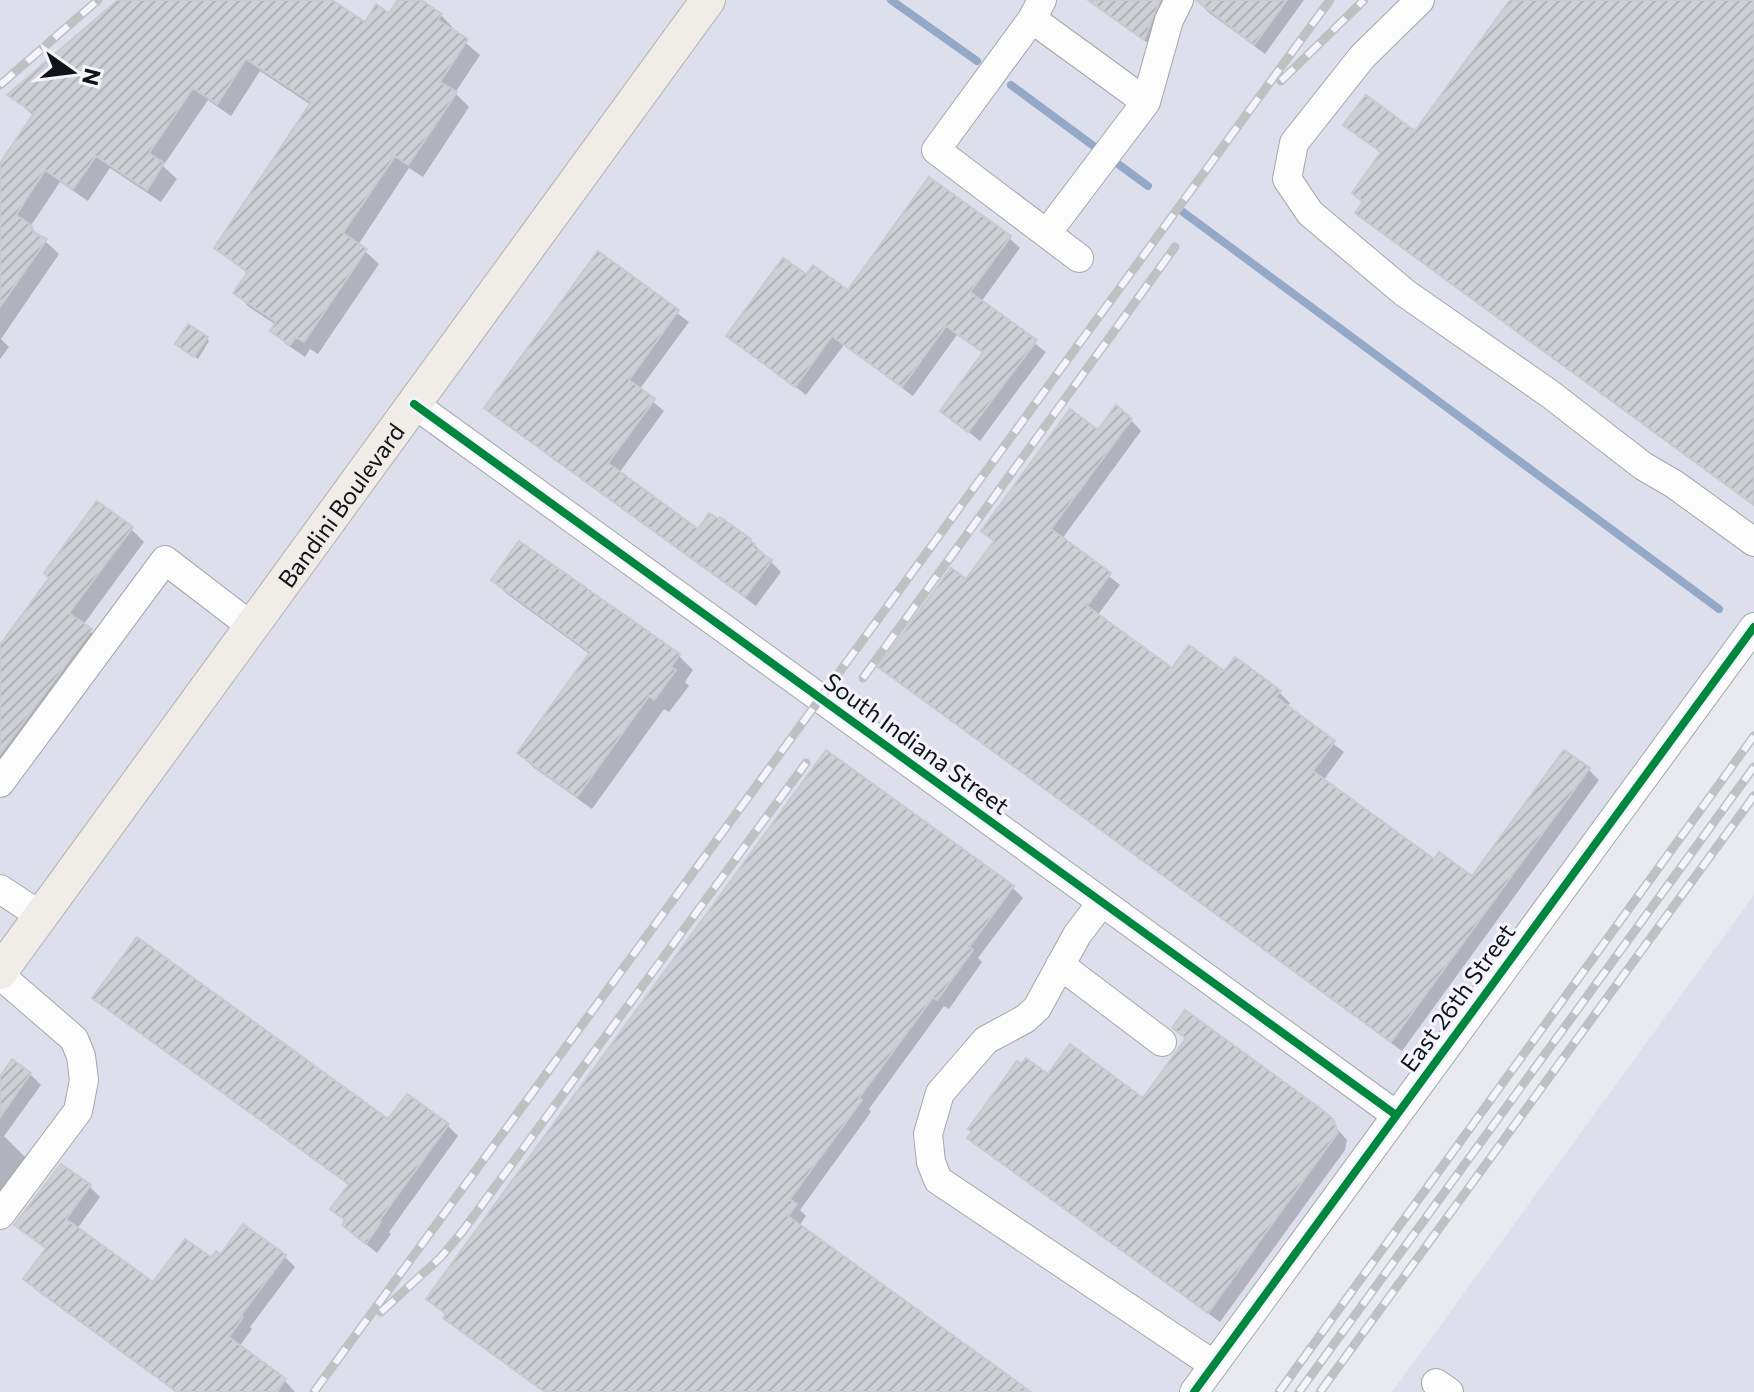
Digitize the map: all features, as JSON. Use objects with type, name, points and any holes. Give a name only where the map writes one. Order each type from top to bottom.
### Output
[{"type":"main road","name":"Bandini Boulevard","points":[[0,973],[708,0]]},
{"type":"street","points":[[1047,233],[1146,102],[1169,20],[1179,0]]},
{"type":"street","points":[[1420,0],[1362,57],[1294,143],[1287,179],[1310,213],[1405,293],[1550,394],[1643,466],[1674,484],[1754,542]]},
{"type":"street","points":[[1079,258],[936,150],[1037,9],[1146,102]]},
{"type":"street","name":"South Indiana Street","points":[[414,404],[1396,1115]]},
{"type":"street","points":[[0,783],[165,560],[251,626]]},
{"type":"street","name":"East 26th Street","points":[[1194,1392],[1754,627]]},
{"type":"street","points":[[0,889],[41,916]]},
{"type":"street","points":[[1102,902],[1077,935],[1037,1008],[1025,1019],[986,1040],[940,1093],[928,1134],[934,1171],[938,1180],[1214,1365]]},
{"type":"street","points":[[1060,965],[1162,1042]]},
{"type":"street","points":[[0,973],[74,1039],[81,1056],[84,1080],[78,1111],[0,1215]]},
{"type":"shaded area","points":[[0,0],[1754,0],[1754,616],[1193,1392],[0,1392]]},
{"type":"shaded area","points":[[1754,895],[1754,1392],[1392,1392]]},
{"type":"building","points":[[118,0],[332,0],[365,22],[376,4],[389,13],[398,0],[421,0],[442,14],[438,20],[468,39],[440,82],[457,92],[408,165],[395,156],[343,233],[367,249],[304,342],[296,337],[290,345],[270,331],[276,322],[233,293],[248,272],[214,248],[311,102],[246,59],[217,104],[193,88],[149,153],[164,163],[147,190],[96,156],[73,189],[45,170],[16,215],[31,225],[34,233],[47,239],[0,307],[0,163],[34,113],[7,95]]},
{"type":"building","points":[[1088,0],[1160,0],[1144,40]]},
{"type":"building","points":[[1196,0],[1287,0],[1254,45]]},
{"type":"building","points":[[1510,0],[1754,0],[1754,505],[1355,213],[1363,202],[1352,193],[1381,152],[1343,125],[1366,95],[1415,131]]},
{"type":"building","points":[[929,177],[1011,236],[970,292],[1037,340],[968,432],[940,411],[983,352],[946,326],[902,387],[832,336],[795,387],[726,336],[783,258],[806,274],[813,265],[848,290]]},
{"type":"building","points":[[598,251],[679,310],[629,380],[655,399],[608,463],[698,529],[709,513],[751,539],[755,544],[753,547],[772,560],[745,597],[484,408]]},
{"type":"building","points":[[188,324],[208,337],[194,357],[175,344]]},
{"type":"building","points":[[1116,405],[1132,419],[1051,529],[1111,573],[1087,606],[1172,668],[1189,645],[1224,671],[1235,657],[1281,691],[1276,697],[1335,741],[1313,771],[1434,859],[1439,852],[1472,876],[1564,750],[1590,768],[1391,1042],[878,667],[951,568],[966,579],[994,541],[981,531],[1070,409],[1098,430]]},
{"type":"building","points":[[97,501],[133,527],[69,613],[92,629],[0,754],[0,645],[49,578],[44,573]]},
{"type":"building","points":[[519,541],[680,654],[671,667],[676,670],[654,700],[649,696],[577,797],[517,753],[590,652],[491,580]]},
{"type":"building","points":[[826,750],[1014,886],[969,947],[973,950],[937,1000],[933,997],[859,1098],[862,1100],[790,1199],[797,1204],[788,1216],[1031,1392],[545,1392],[443,1318],[446,1314],[426,1299]]},
{"type":"building","points":[[137,937],[388,1119],[407,1094],[449,1124],[366,1244],[342,1225],[345,1220],[330,1209],[349,1184],[92,998]]},
{"type":"building","points":[[1185,1010],[1321,1109],[1333,1119],[1338,1132],[1208,1313],[967,1138],[972,1132],[968,1129],[1017,1061],[1021,1064],[1026,1058],[1048,1074],[1070,1044],[1143,1098],[1186,1038],[1172,1028]]},
{"type":"building","points":[[12,1059],[31,1073],[0,1117],[0,1077]]},
{"type":"building","points":[[61,1164],[91,1185],[66,1219],[153,1282],[185,1239],[211,1257],[216,1251],[220,1255],[243,1224],[286,1255],[241,1315],[243,1317],[229,1337],[286,1379],[277,1392],[177,1392],[23,1279],[46,1248],[14,1225]]},
{"type":"waterway","points":[[891,0],[977,61]]},
{"type":"waterway","points":[[1011,85],[1099,150]]},
{"type":"waterway","points":[[1114,161],[1148,186]]},
{"type":"waterway","points":[[1183,212],[1719,609]]},
{"type":"railway","points":[[0,85],[98,0]]},
{"type":"railway","points":[[314,1392],[1330,0]]},
{"type":"railway","points":[[1281,81],[1364,0]]},
{"type":"railway","points":[[863,678],[1175,247]]},
{"type":"railway","points":[[1279,1392],[1754,736]]},
{"type":"railway","points":[[381,1312],[441,1257],[462,1232],[806,763]]},
{"type":"railway","points":[[1299,1392],[1754,767]]},
{"type":"railway","points":[[1320,1392],[1754,796]]},
{"type":"cycle path","points":[[414,404],[1396,1115]]},
{"type":"cycle path","points":[[1194,1392],[1754,627]]}]
